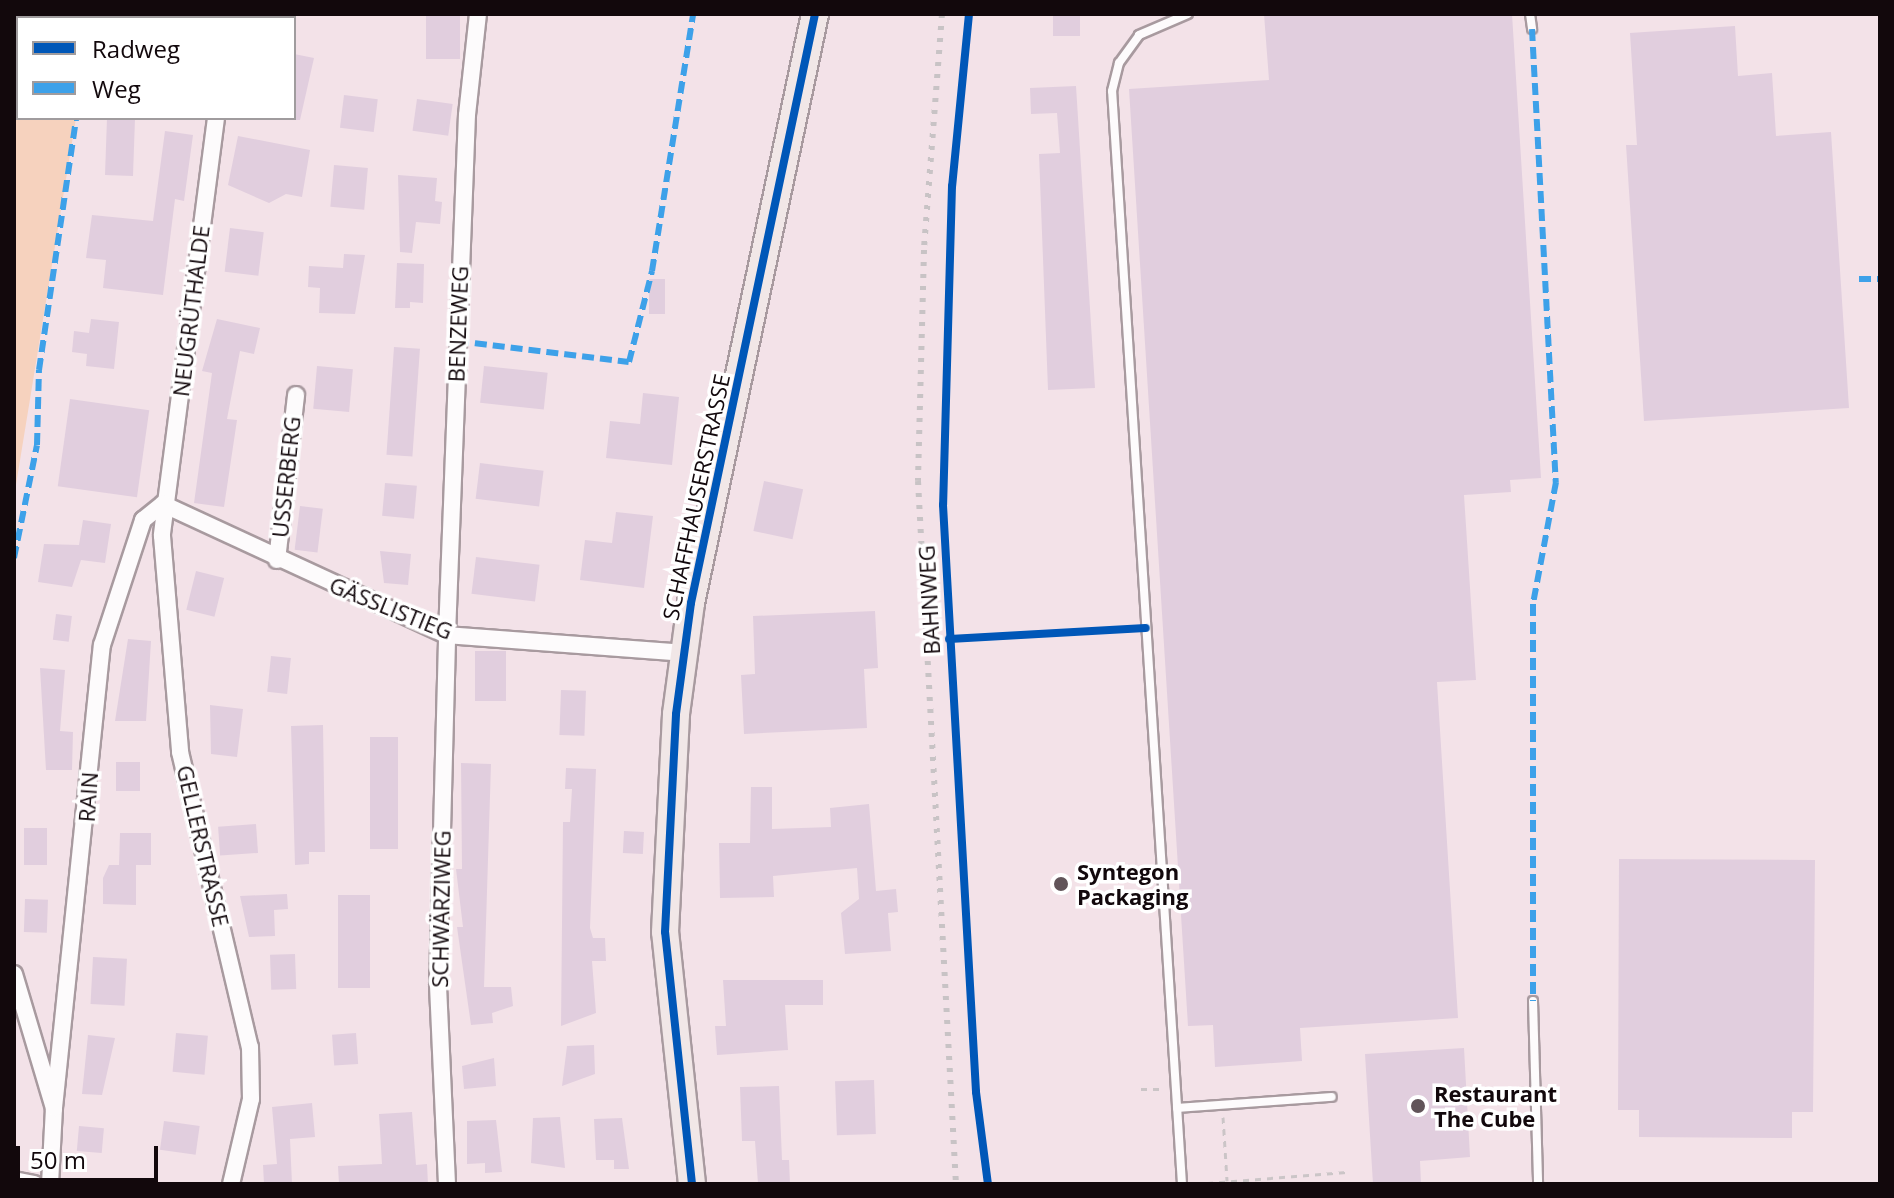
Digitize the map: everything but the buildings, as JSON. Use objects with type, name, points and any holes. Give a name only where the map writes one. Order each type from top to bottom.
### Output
[{"type":"main road","name":"SCHAFFHAUSERSTRASSE","points":[[692,1184],[665,932],[684,653],[815,14]]},
{"type":"street","name":"BENZEWEG","points":[[447,635],[466,130],[478,14]]},
{"type":"street","name":"NEUGRÜTHALDE","points":[[163,504],[216,120]]},
{"type":"street","name":"USSERBERG","points":[[277,560],[296,395]]},
{"type":"street","name":"GÄSSLISTIEG","points":[[163,504],[277,560],[447,635],[684,653]]},
{"type":"street","name":"RAIN","points":[[54,1108],[64,1046],[102,645],[143,520],[163,504]]},
{"type":"street","name":"GELLERSTRASSE","points":[[163,504],[180,752],[250,1047],[251,1099],[231,1184]]},
{"type":"street","name":"SCHWÄRZIWEG","points":[[447,635],[438,984],[447,1184]]},
{"type":"street","points":[[14,974],[54,1108],[50,1184]]},
{"type":"street","points":[[38,1050],[64,1046]]},
{"type":"street","points":[[14,1180],[35,1184]]},
{"type":"lane","points":[[1182,1184],[1112,91],[1119,63],[1139,35],[1188,14]]},
{"type":"lane","points":[[1530,14],[1532,29]]},
{"type":"lane","points":[[1533,1001],[1538,1184]]},
{"type":"lane","points":[[1177,1108],[1332,1097]]},
{"type":"path","points":[[1141,1089],[1176,1089]]},
{"type":"path","points":[[1223,1105],[1227,1181]]},
{"type":"path","points":[[1191,1184],[1347,1172]]},
{"type":"shaded area","points":[[14,14],[148,14],[16,16],[16,120],[76,120],[14,497]]},
{"type":"railway","points":[[942,14],[924,250],[918,481],[956,1184]]},
{"type":"marked path","points":[[457,341],[629,362],[652,271],[693,14]]},
{"type":"marked path","points":[[1532,29],[1556,482],[1533,604],[1533,1001]]},
{"type":"marked path","points":[[14,558],[37,445],[39,370],[76,120]]},
{"type":"marked path","points":[[1859,279],[1880,279]]},
{"type":"cycle path","points":[[692,1184],[665,932],[676,714],[691,603],[815,14]]},
{"type":"cycle path","name":"BAHNWEG","points":[[969,14],[952,186],[943,505],[976,1092],[988,1184]]},
{"type":"cycle path","name":"BAHNWEG","points":[[949,639],[1146,628]]},
{"type":"place","name":"Syntegon Packaging","points":[[1061,884]]},
{"type":"place","name":"Restaurant The Cube","points":[[1418,1106]]}]
